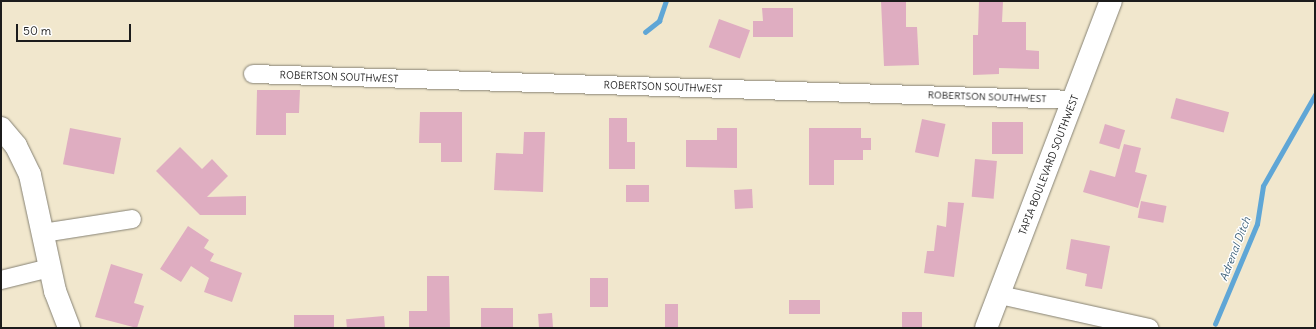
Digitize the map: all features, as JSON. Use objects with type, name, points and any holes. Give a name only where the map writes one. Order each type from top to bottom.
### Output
[{"type":"street","name":"TAPIA BOULEVARD SOUTHWEST","points":[[986,328],[1000,295],[1111,1]]},
{"type":"street","name":"ROBERTSON SOUTHWEST","points":[[253,74],[1074,100]]},
{"type":"street","points":[[1,128],[16,146],[30,175],[49,268],[57,298],[69,328]]},
{"type":"street","points":[[43,233],[132,219]]},
{"type":"street","points":[[1,280],[49,268]]},
{"type":"street","points":[[1000,295],[1149,328]]},
{"type":"building","points":[[881,1],[906,1],[906,27],[917,27],[919,65],[884,66]]},
{"type":"building","points":[[979,1],[1003,1],[1002,22],[1026,22],[1026,50],[1039,51],[1039,69],[999,68],[999,74],[973,75],[973,35],[978,35]]},
{"type":"building","points":[[762,8],[793,8],[793,37],[753,37],[753,21],[763,21]]},
{"type":"building","points":[[719,19],[750,30],[740,58],[709,47]]},
{"type":"building","points":[[257,90],[300,90],[299,113],[286,113],[286,135],[256,135]]},
{"type":"building","points":[[1176,98],[1229,112],[1224,133],[1171,118]]},
{"type":"building","points":[[420,112],[462,112],[462,162],[441,162],[441,143],[419,143]]},
{"type":"building","points":[[609,118],[627,118],[627,142],[635,142],[635,169],[609,169]]},
{"type":"building","points":[[922,119],[945,124],[938,157],[915,152]]},
{"type":"building","points":[[992,122],[1023,122],[1023,154],[992,154]]},
{"type":"building","points":[[1105,124],[1125,130],[1119,149],[1099,143]]},
{"type":"building","points":[[70,128],[121,138],[114,174],[63,164]]},
{"type":"building","points":[[717,128],[737,128],[737,168],[686,167],[686,140],[717,140]]},
{"type":"building","points":[[809,128],[861,128],[861,138],[871,138],[871,150],[863,150],[863,160],[834,160],[834,185],[809,185]]},
{"type":"building","points":[[524,132],[545,132],[543,192],[494,190],[496,153],[523,154]]},
{"type":"building","points":[[1124,144],[1141,148],[1135,172],[1147,175],[1138,208],[1083,192],[1090,170],[1115,177]]},
{"type":"building","points":[[180,147],[202,169],[212,159],[228,176],[207,197],[246,196],[246,215],[200,215],[156,171]]},
{"type":"building","points":[[975,159],[997,161],[994,199],[972,197]]},
{"type":"building","points":[[626,185],[649,185],[649,202],[626,202]]},
{"type":"building","points":[[752,189],[753,208],[735,209],[734,190]]},
{"type":"building","points":[[1141,201],[1167,206],[1163,223],[1138,218]]},
{"type":"building","points":[[948,202],[964,203],[954,277],[924,273],[927,251],[934,251],[937,225],[946,227]]},
{"type":"building","points":[[188,226],[209,240],[204,248],[214,254],[210,261],[242,273],[232,302],[204,292],[209,278],[191,266],[181,282],[160,269]]},
{"type":"building","points":[[1071,239],[1110,246],[1102,289],[1085,286],[1087,274],[1066,269]]},
{"type":"building","points":[[111,264],[143,274],[134,303],[144,306],[137,328],[95,317]]},
{"type":"building","points":[[427,276],[449,276],[450,328],[409,328],[409,311],[427,311]]},
{"type":"building","points":[[590,278],[608,278],[608,307],[590,307]]},
{"type":"building","points":[[789,300],[820,300],[820,314],[789,314]]},
{"type":"building","points":[[665,304],[678,304],[678,328],[665,328]]},
{"type":"building","points":[[481,308],[513,308],[513,328],[481,328]]},
{"type":"building","points":[[902,312],[922,312],[922,328],[902,328]]},
{"type":"building","points":[[552,313],[553,328],[539,328],[538,314]]},
{"type":"building","points":[[294,315],[334,315],[334,328],[294,328]]},
{"type":"building","points":[[384,316],[385,328],[347,328],[346,319]]},
{"type":"waterway","points":[[645,32],[659,21],[666,1]]},
{"type":"waterway","name":"Adrenal Ditch","points":[[1215,324],[1257,224],[1263,186],[1315,95]]}]
